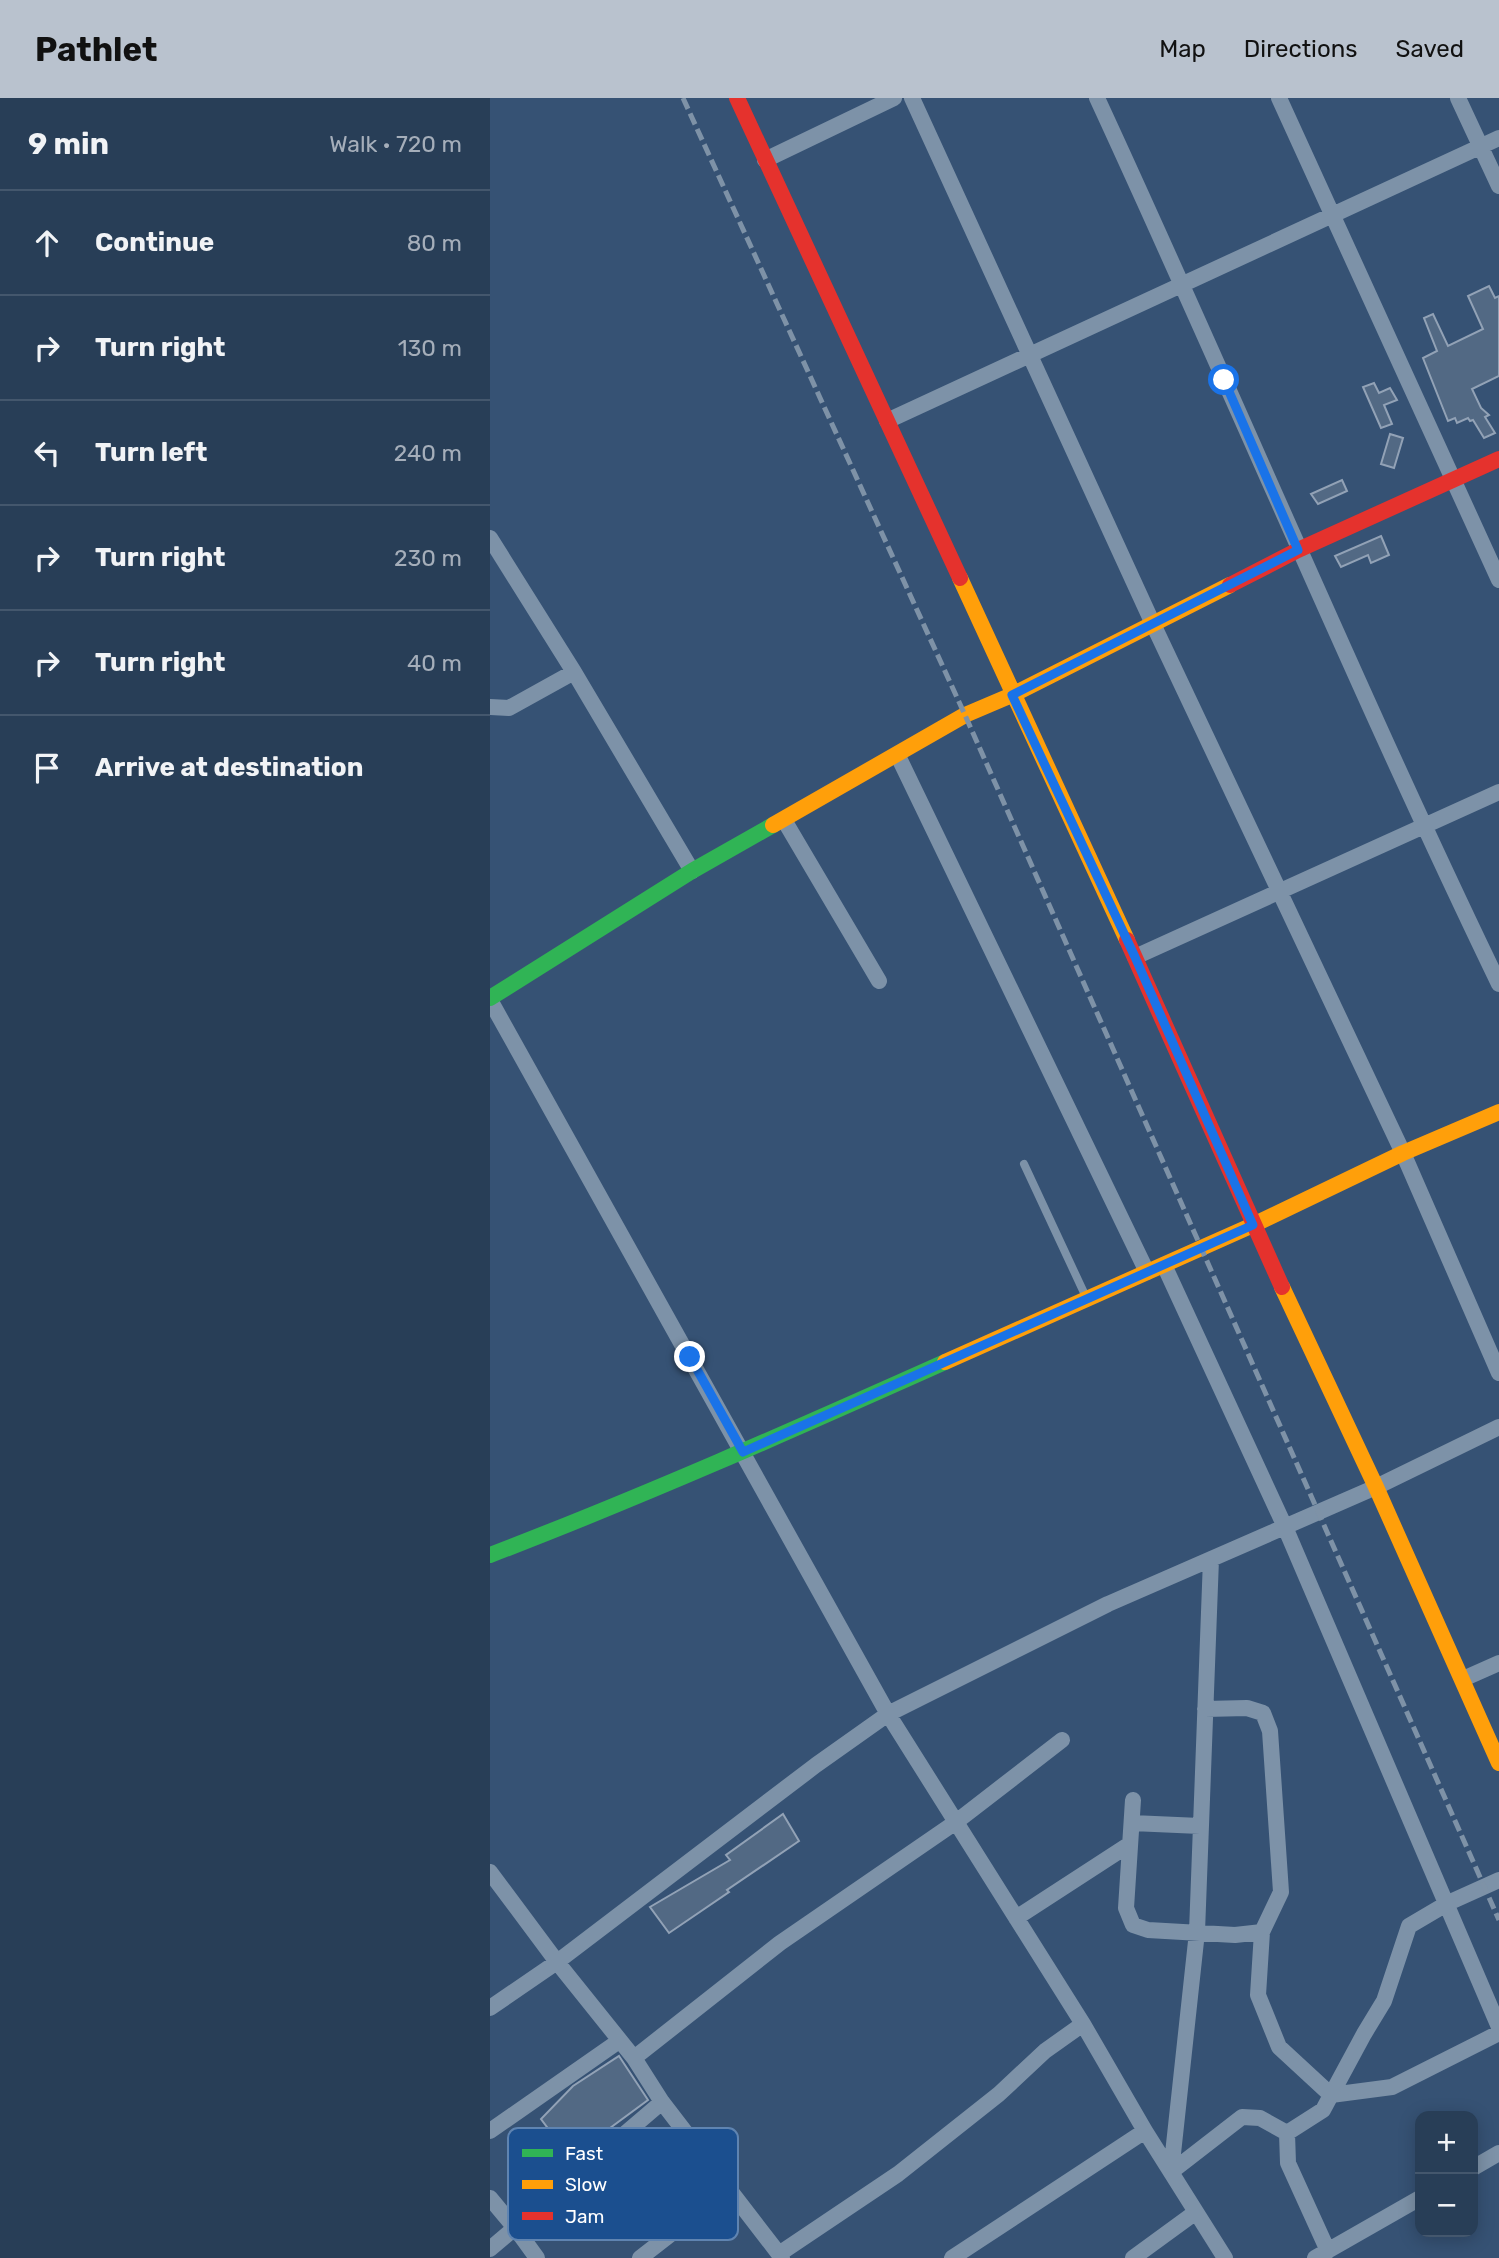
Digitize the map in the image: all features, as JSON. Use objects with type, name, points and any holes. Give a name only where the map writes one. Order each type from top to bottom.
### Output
[{"type":"main road","points":[[737,98],[1135,957],[1253,1225],[1376,1487],[1499,1763]]},
{"type":"main road","points":[[490,999],[692,872],[965,715],[1012,695],[1298,550],[1499,459]]},
{"type":"main road","points":[[490,1555],[743,1452],[1253,1225],[1403,1153],[1499,1112]]},
{"type":"street","points":[[765,160],[894,98]]},
{"type":"street","points":[[912,98],[1153,624],[1403,1153],[1499,1373]]},
{"type":"street","points":[[1097,98],[1423,827],[1499,984]]},
{"type":"street","points":[[1279,98],[1499,580]]},
{"type":"street","points":[[1458,98],[1499,186]]},
{"type":"street","points":[[887,421],[1499,138]]},
{"type":"street","points":[[490,538],[574,672],[692,872]]},
{"type":"street","points":[[490,708],[509,708],[574,672]]},
{"type":"street","points":[[898,755],[1147,1272]]},
{"type":"street","points":[[1135,957],[1499,792]]},
{"type":"street","points":[[784,820],[879,981]]},
{"type":"street","points":[[490,999],[888,1714],[1083,2024],[1145,2131],[1225,2258]]},
{"type":"street","points":[[1164,1265],[1285,1527],[1499,2027]]},
{"type":"street","points":[[490,2008],[557,1962],[816,1765],[888,1714],[1108,1604],[1376,1487],[1499,1427]]},
{"type":"street","points":[[1171,2172],[1197,1932],[1211,1559]]},
{"type":"street","points":[[1463,1679],[1499,1663]]},
{"type":"street","points":[[1205,1709],[1247,1709],[1263,1713],[1270,1731],[1281,1892],[1262,1932],[1258,1995],[1279,2047],[1331,2095]]},
{"type":"street","points":[[634,2058],[780,1944],[956,1822],[1062,1740]]},
{"type":"street","points":[[1133,1800],[1126,1908],[1133,1925],[1148,1930],[1235,1935],[1262,1932]]},
{"type":"street","points":[[1132,1823],[1199,1826]]},
{"type":"street","points":[[1016,1918],[1130,1844]]},
{"type":"street","points":[[490,1872],[557,1962],[634,2058],[683,2128]]},
{"type":"street","points":[[1287,2133],[1324,2110],[1384,2001],[1409,1926],[1448,1903],[1499,1880]]},
{"type":"street","points":[[738,2199],[780,2256],[898,2174],[989,2102],[1045,2051],[1083,2024]]},
{"type":"street","points":[[1331,2095],[1392,2087],[1499,2033]]},
{"type":"street","points":[[490,2131],[619,2041]]},
{"type":"street","points":[[632,2128],[662,2102]]},
{"type":"street","points":[[1171,2172],[1242,2117],[1260,2118],[1287,2133]]},
{"type":"street","points":[[951,2258],[1145,2131]]},
{"type":"street","points":[[1287,2133],[1288,2163],[1321,2254],[1415,2201]]},
{"type":"street","points":[[1478,2165],[1499,2152]]},
{"type":"street","points":[[490,2198],[508,2219]]},
{"type":"street","points":[[1133,2258],[1196,2212]]},
{"type":"street","points":[[490,2249],[508,2235]]},
{"type":"street","points":[[524,2240],[537,2258]]},
{"type":"street","points":[[640,2258],[663,2240]]},
{"type":"lane","points":[[1024,1164],[1087,1299]]},
{"type":"building","points":[[1489,286],[1495,298],[1499,296],[1499,376],[1472,389],[1481,408],[1489,415],[1485,417],[1495,433],[1484,438],[1473,420],[1468,418],[1457,423],[1455,418],[1448,421],[1423,358],[1437,351],[1424,318],[1433,314],[1448,346],[1483,329],[1468,296]]},
{"type":"building","points":[[1374,383],[1379,393],[1390,388],[1397,400],[1384,405],[1392,424],[1381,428],[1363,387]]},
{"type":"building","points":[[1390,434],[1403,438],[1394,468],[1381,464]]},
{"type":"building","points":[[1342,480],[1347,491],[1318,504],[1311,494]]},
{"type":"building","points":[[1381,536],[1389,555],[1371,563],[1368,555],[1341,567],[1335,556]]},
{"type":"building","points":[[783,1814],[799,1841],[669,1933],[650,1907],[730,1860],[726,1855]]},
{"type":"building","points":[[619,2056],[648,2100],[610,2128],[548,2128],[541,2119],[573,2086]]},
{"type":"railway","points":[[683,98],[965,715],[1499,1920]]},
{"type":"traffic: fast","points":[[490,998],[692,871],[773,825]]},
{"type":"traffic: fast","points":[[490,1555],[662,1486],[945,1362]]},
{"type":"traffic: slow","points":[[960,578],[1127,940]]},
{"type":"traffic: slow","points":[[773,825],[965,715],[1012,695],[1230,585]]},
{"type":"traffic: slow","points":[[945,1362],[1253,1225],[1403,1153],[1499,1112]]},
{"type":"traffic: slow","points":[[1282,1287],[1376,1487],[1499,1763]]},
{"type":"traffic: jam","points":[[737,98],[960,578]]},
{"type":"traffic: jam","points":[[1230,585],[1298,550],[1499,459]]},
{"type":"traffic: jam","points":[[1127,940],[1282,1287]]},
{"type":"route","points":[[690,1357],[743,1452],[1253,1225],[1135,957],[1012,695],[1298,550],[1224,380]]}]
